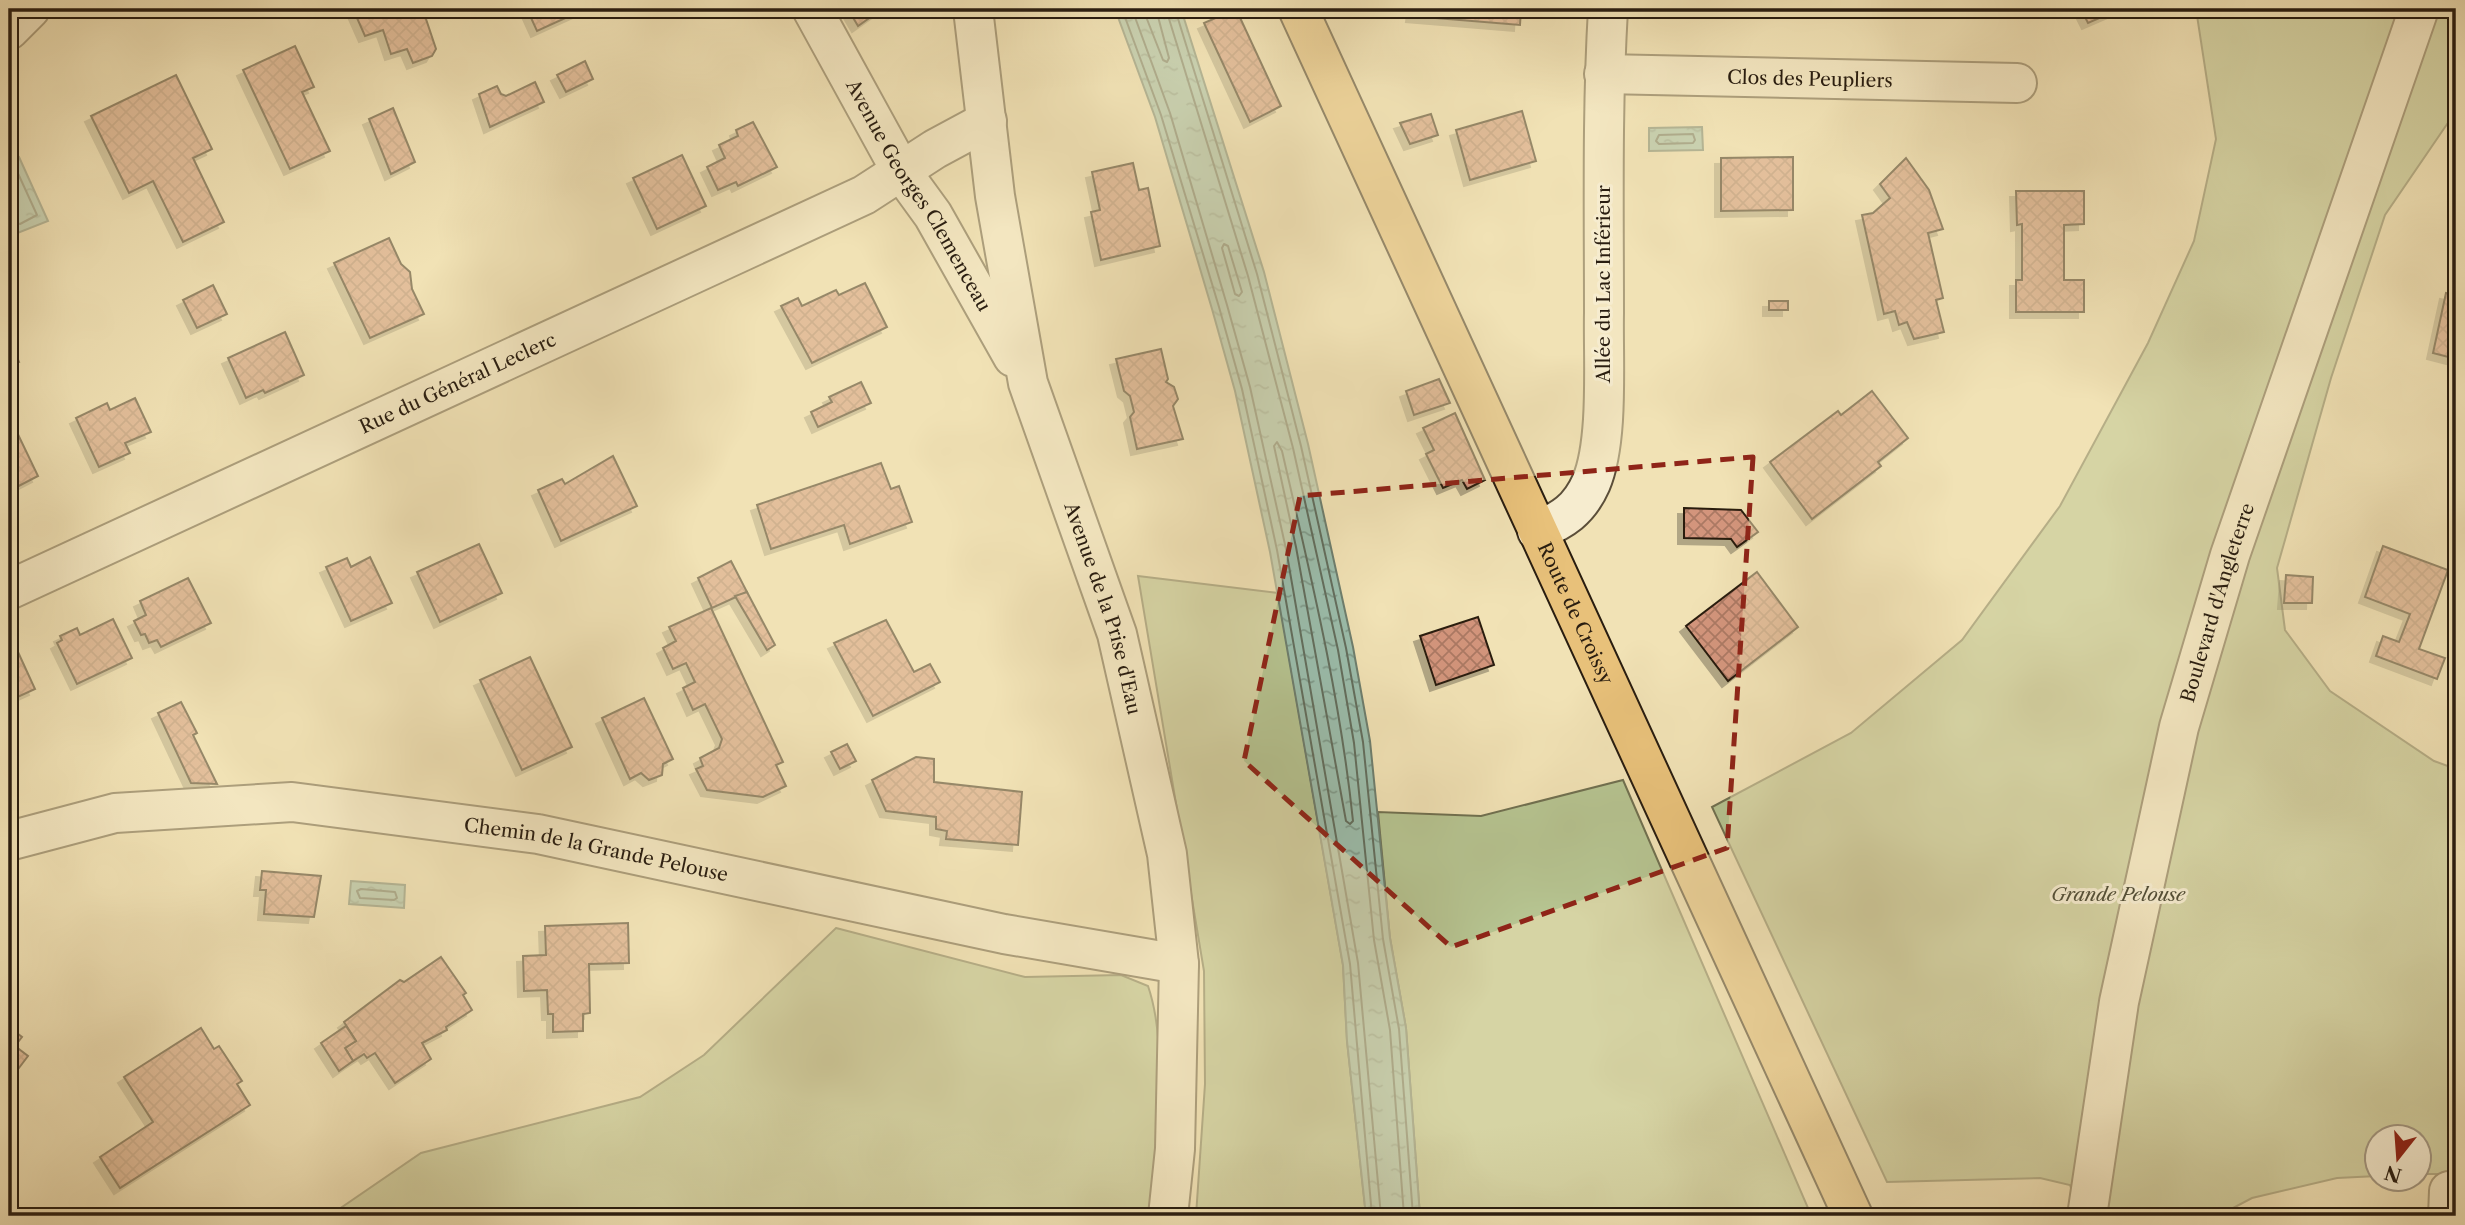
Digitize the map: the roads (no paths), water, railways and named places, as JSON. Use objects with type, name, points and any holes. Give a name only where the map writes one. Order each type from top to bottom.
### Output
[{"type":"main road","name":"Route de Croissy","points":[[1298,9],[1853,1216]]},
{"type":"street","points":[[9,30],[30,9]]},
{"type":"street","name":"Avenue Georges Clemenceau","points":[[812,9],[901,171],[933,215],[1028,383]]},
{"type":"street","name":"Avenue de la Prise d'Eau","points":[[973,9],[995,196],[1028,383],[1117,634],[1167,854],[1179,964],[1175,1149],[1168,1216]]},
{"type":"street","name":"Allée du Lac Inférieur","points":[[1537,531],[1562,520],[1578,507],[1591,482],[1598,456],[1603,387],[1604,74],[1608,9]]},
{"type":"street","name":"Boulevard d'Angleterre","points":[[2088,1216],[2119,1002],[2179,727],[2230,555],[2419,9]]},
{"type":"street","name":"Clos des Peupliers","points":[[1604,74],[2017,83]]},
{"type":"street","name":"Rue du Général Leclerc","points":[[9,590],[851,201],[987,121]]},
{"type":"street","points":[[933,215],[970,211],[995,196]]},
{"type":"street","name":"Chemin de la Grande Pelouse","points":[[9,841],[115,813],[292,802],[538,834],[1004,934],[1179,964]]},
{"type":"water","points":[[1115,9],[1181,9],[1264,272],[1308,444],[1353,647],[1370,741],[1390,938],[1406,1028],[1420,1216],[1366,1216],[1347,1041],[1343,965],[1270,552],[1235,391],[1212,309],[1155,117]]},
{"type":"water","points":[[1702,127],[1703,150],[1649,151],[1649,128]]},
{"type":"water","points":[[19,157],[48,221],[15,234],[9,221],[9,161]]},
{"type":"water","points":[[351,881],[405,885],[404,908],[349,904]]},
{"type":"park label","name":"Grande Pelouse","points":[[2118,894]]}]
